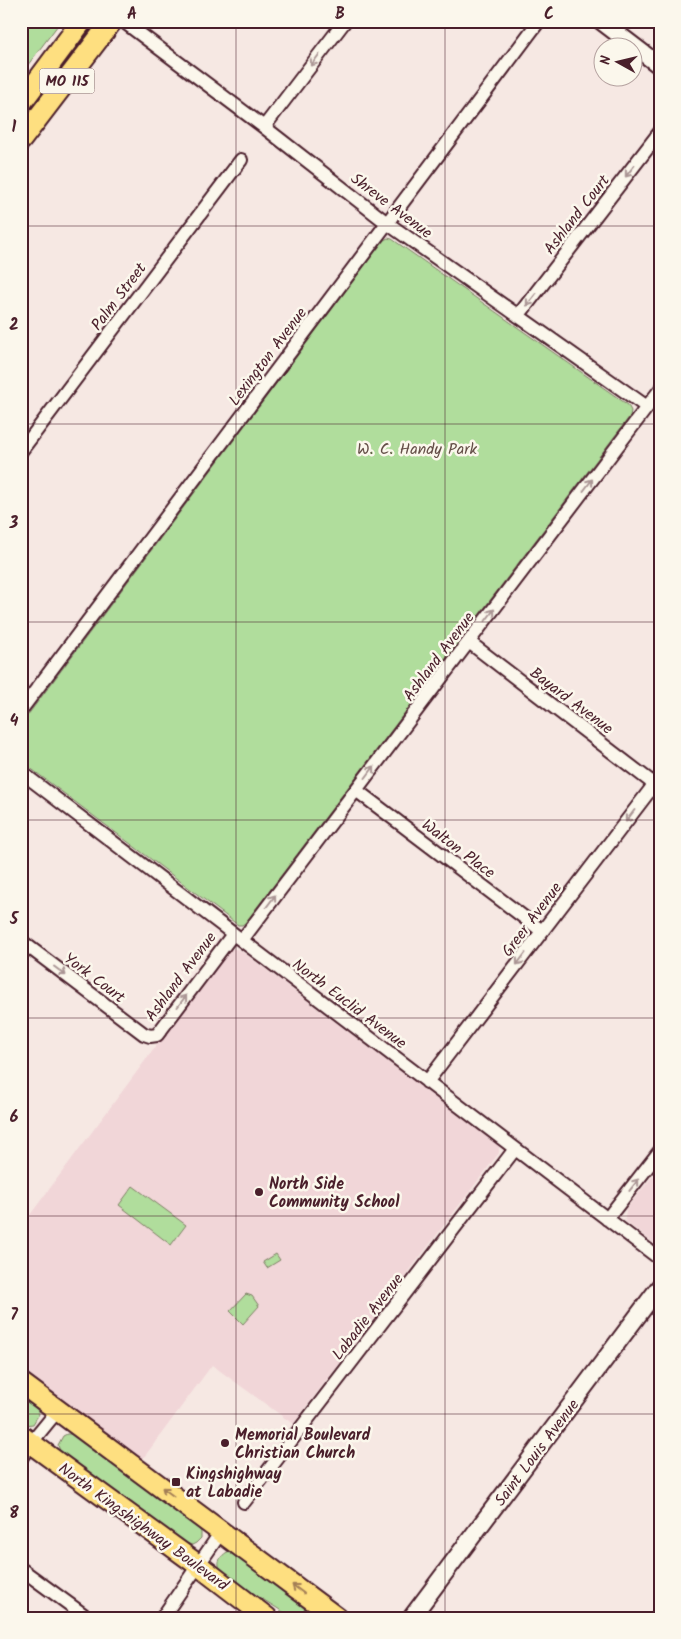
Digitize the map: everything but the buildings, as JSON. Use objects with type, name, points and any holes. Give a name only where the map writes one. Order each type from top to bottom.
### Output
[{"type":"main road","points":[[21,103],[82,21]]},
{"type":"main road","points":[[38,120],[45,97],[98,21]]},
{"type":"main road","name":"MO 115","points":[[21,140],[112,21]]},
{"type":"main road","points":[[21,1382],[337,1618]]},
{"type":"main road","name":"North Kingshighway Boulevard","points":[[25,1446],[198,1565],[267,1618]]},
{"type":"street","name":"Shreve Avenue","points":[[123,21],[387,223],[647,406]]},
{"type":"street","points":[[264,127],[345,21]]},
{"type":"street","name":"Lexington Avenue","points":[[21,710],[539,21]]},
{"type":"street","points":[[602,21],[660,66]]},
{"type":"street","name":"Ashland Court","points":[[518,316],[660,132]]},
{"type":"street","name":"Palm Street","points":[[21,451],[241,160]]},
{"type":"street","name":"Ashland Avenue","points":[[150,1036],[157,1035],[356,790],[660,390]]},
{"type":"street","name":"Bayard Avenue","points":[[469,642],[657,781]]},
{"type":"street","name":"North Euclid Avenue","points":[[21,772],[660,1259]]},
{"type":"street","name":"Greer Avenue","points":[[427,1082],[657,781]]},
{"type":"street","name":"Walton Place","points":[[356,790],[542,931]]},
{"type":"street","name":"York Court","points":[[21,942],[144,1034],[150,1036]]},
{"type":"street","name":"Labadie Avenue","points":[[244,1502],[515,1149]]},
{"type":"street","points":[[608,1219],[660,1151]]},
{"type":"street","name":"Saint Louis Avenue","points":[[411,1618],[660,1286]]},
{"type":"street","points":[[25,1446],[58,1410]]},
{"type":"street","points":[[162,1618],[221,1532]]},
{"type":"street","points":[[21,1569],[88,1618]]},
{"type":"street","points":[[656,1618],[660,1612]]},
{"type":"shaded area","name":"North Side Community School","points":[[231,948],[240,950],[499,1146],[499,1153],[293,1424],[212,1365],[142,1460],[21,1370],[21,1227]]},
{"type":"shaded area","points":[[660,1167],[660,1248],[626,1222],[625,1219],[626,1209]]},
{"type":"green space","points":[[21,21],[61,21],[21,74]]},
{"type":"green space","name":"W. C. Handy Park","points":[[388,238],[628,405],[631,411],[630,416],[245,923],[238,925],[21,761],[21,724],[384,240]]},
{"type":"green space","points":[[133,1186],[186,1225],[171,1245],[119,1205]]},
{"type":"green space","points":[[276,1254],[280,1260],[267,1268],[263,1262]]},
{"type":"green space","points":[[246,1294],[252,1296],[259,1306],[243,1324],[230,1311]]},
{"type":"green space","points":[[21,1396],[37,1409],[39,1414],[33,1424],[24,1425],[21,1423]]},
{"type":"green space","points":[[72,1434],[196,1526],[201,1532],[201,1538],[192,1545],[186,1543],[60,1451],[58,1445],[63,1436]]},
{"type":"green space","points":[[227,1552],[232,1553],[319,1618],[293,1618],[251,1592],[220,1569],[220,1559]]},
{"type":"place","name":"North Side Community School","points":[[259,1192]]},
{"type":"place","name":"Memorial Boulevard Christian Church","points":[[225,1443]]},
{"type":"place","name":"Kingshighway at Labadie","points":[[176,1482]]}]
